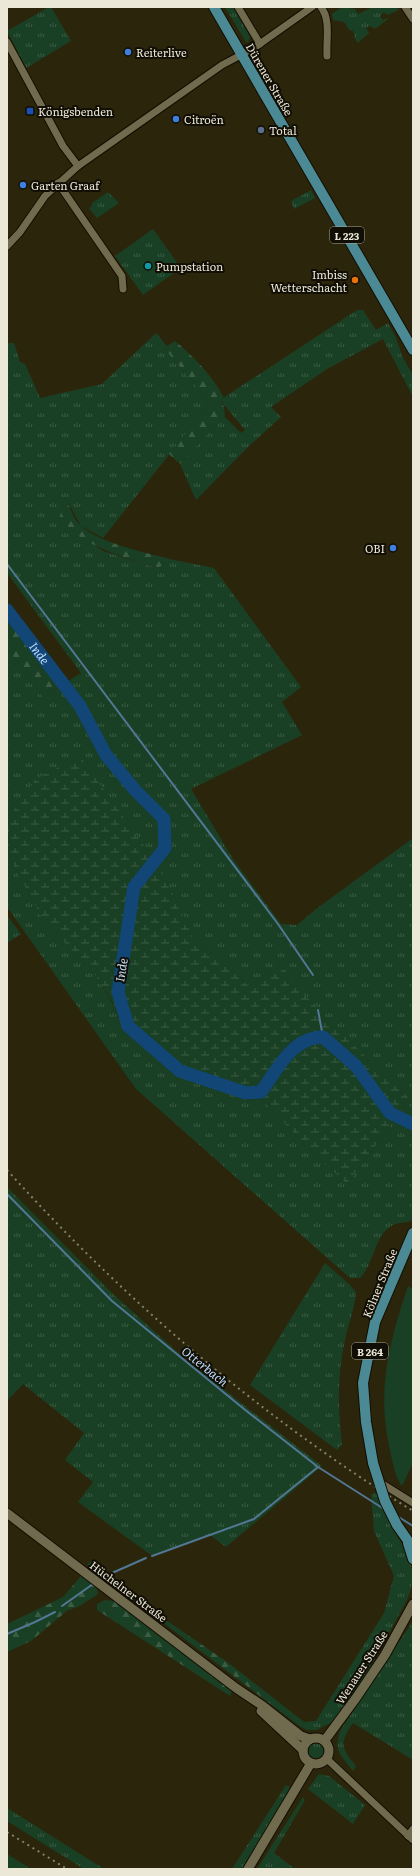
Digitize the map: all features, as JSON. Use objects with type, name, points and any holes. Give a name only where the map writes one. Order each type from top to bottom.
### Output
[{"type":"main road","name":"Dürener Straße","points":[[214,7],[413,350]]},
{"type":"main road","name":"Kölner Straße","points":[[413,1233],[375,1322],[363,1383],[366,1422],[373,1463],[385,1501],[397,1525],[410,1544],[413,1559]]},
{"type":"street","name":"Dürener Straße","points":[[238,7],[260,44]]},
{"type":"street","points":[[7,246],[20,232],[45,196],[78,166],[222,65],[260,44],[312,7]]},
{"type":"street","points":[[321,7],[326,13],[327,19],[327,56]]},
{"type":"street","points":[[405,7],[413,19]]},
{"type":"street","points":[[7,42],[63,146],[78,166]]},
{"type":"street","points":[[58,183],[122,276],[123,289]]},
{"type":"street","points":[[381,1483],[413,1503]]},
{"type":"street","name":"Hüchelner Straße","points":[[7,1513],[236,1688],[264,1706],[301,1736],[310,1739]]},
{"type":"street","name":"Wenauer Straße","points":[[325,1740],[381,1661],[413,1604]]},
{"type":"street","name":"Hüchelner Straße","points":[[236,1688],[303,1750]]},
{"type":"street","points":[[318,1737],[325,1740],[330,1750],[326,1759],[317,1764],[310,1763],[305,1758],[303,1750],[306,1741],[318,1737]]},
{"type":"street","points":[[326,1759],[411,1838]]},
{"type":"street","points":[[248,1869],[310,1763]]},
{"type":"street","points":[[411,1838],[413,1829]]},
{"type":"green space","points":[[51,7],[71,41],[26,68],[7,31]]},
{"type":"green space","points":[[225,7],[233,7],[250,37],[248,42],[246,42]]},
{"type":"green space","points":[[342,7],[355,9],[358,14],[373,7],[396,7],[399,10],[387,15],[384,12],[380,16],[383,20],[388,19],[375,29],[370,26],[366,28],[369,33],[358,43],[352,30],[350,31],[344,22],[333,20],[332,14]]},
{"type":"green space","points":[[311,190],[315,198],[294,209],[291,201]]},
{"type":"green space","points":[[108,192],[119,203],[97,218],[89,208],[92,206],[92,203]]},
{"type":"green space","points":[[153,229],[181,268],[143,295],[115,256]]},
{"type":"green space","points":[[357,310],[363,310],[376,330],[388,323],[396,338],[402,356],[413,375],[413,397],[383,339],[327,369],[271,407],[281,417],[249,446],[196,500],[180,464],[225,417],[241,433],[245,430],[220,400]]},
{"type":"green space","points":[[156,333],[167,346],[164,348],[210,403],[103,538],[81,526],[65,497],[59,520],[103,551],[157,568],[174,560],[214,568],[301,687],[282,702],[302,735],[191,789],[233,859],[281,924],[297,925],[316,909],[413,838],[413,1217],[411,1221],[395,1224],[388,1228],[379,1241],[365,1272],[360,1278],[350,1278],[136,1089],[7,907],[7,853],[42,918],[95,975],[114,1006],[122,1031],[244,1099],[262,1100],[310,1150],[347,1184],[410,1099],[318,1012],[281,965],[249,986],[193,937],[162,871],[135,834],[10,816],[7,827],[7,648],[43,697],[81,673],[7,573],[7,343],[14,343],[20,362],[25,364],[40,398],[102,384]]},
{"type":"green space","points":[[175,341],[189,353],[214,382],[224,398],[220,400],[224,407],[225,417],[180,464],[169,454],[210,403],[164,348]]},
{"type":"green space","points":[[65,496],[76,520],[81,526],[100,538],[125,547],[174,560],[157,568],[117,555],[93,545],[59,520]]},
{"type":"green space","points":[[7,619],[59,687],[43,697],[7,648]]},
{"type":"green space","points":[[80,756],[162,871],[193,937],[249,986],[281,965],[319,1012],[410,1099],[347,1184],[310,1150],[262,1100],[244,1099],[178,1077],[122,1031],[114,1005],[95,975],[42,918],[7,853],[7,827],[10,816],[36,779]]},
{"type":"green space","points":[[7,915],[21,934],[7,943]]},
{"type":"green space","points":[[7,1187],[112,1293],[186,1360],[322,1466],[226,1547],[210,1535],[151,1555],[78,1502],[93,1482],[65,1460],[84,1433],[23,1384],[7,1401]]},
{"type":"green space","points":[[325,1263],[356,1292],[342,1353],[339,1379],[339,1405],[342,1444],[337,1450],[250,1385]]},
{"type":"green space","points":[[408,1286],[413,1289],[413,1463],[402,1486],[395,1472],[391,1455],[387,1432],[385,1390],[386,1369],[390,1349]]},
{"type":"green space","points":[[376,1493],[411,1565],[413,1574],[412,1586],[408,1598],[363,1681],[331,1723],[316,1730],[307,1730],[301,1727],[304,1722],[316,1721],[384,1613],[394,1576],[374,1531],[371,1494]]},
{"type":"green space","points":[[90,1561],[161,1616],[158,1619],[87,1565]]},
{"type":"green space","points":[[82,1575],[97,1589],[98,1594],[78,1607],[68,1610],[31,1641],[7,1652],[7,1624],[63,1597]]},
{"type":"green space","points":[[105,1600],[115,1601],[232,1691],[230,1696],[97,1610],[97,1604]]},
{"type":"green space","points":[[163,1618],[230,1664],[304,1722],[301,1727],[161,1621]]},
{"type":"green space","points":[[413,1621],[413,1760],[353,1723],[345,1736],[344,1745],[347,1754],[356,1766],[353,1771],[339,1752],[338,1738],[340,1731]]},
{"type":"green space","points":[[316,1742],[323,1747],[324,1750],[319,1757],[316,1758],[309,1753],[308,1750],[313,1743]]},
{"type":"green space","points":[[319,1774],[329,1776],[365,1805],[353,1824],[308,1789]]},
{"type":"green space","points":[[286,1785],[292,1788],[242,1869],[232,1869]]},
{"type":"green space","points":[[303,1797],[305,1800],[274,1853],[295,1869],[257,1869]]},
{"type":"green space","points":[[7,1808],[104,1869],[84,1869],[7,1821]]},
{"type":"green space","points":[[7,1854],[31,1869],[7,1869]]},
{"type":"waterway","points":[[7,564],[278,924],[313,975]]},
{"type":"waterway","name":"Inde","points":[[7,610],[80,706],[106,755],[135,790],[164,819],[165,848],[134,887],[118,992],[128,1026],[180,1071],[246,1093],[261,1092],[286,1056],[302,1042],[312,1038],[323,1037],[356,1066],[390,1113],[413,1124]]},
{"type":"waterway","points":[[318,1010],[323,1037]]},
{"type":"waterway","name":"Otterbach","points":[[7,1194],[112,1301],[244,1409],[318,1467],[384,1509]]},
{"type":"waterway","points":[[152,1556],[254,1519],[318,1467]]},
{"type":"waterway","name":"Otterbach","points":[[397,1516],[413,1526]]},
{"type":"waterway","points":[[103,1577],[146,1558]]},
{"type":"waterway","points":[[62,1606],[93,1584]]},
{"type":"waterway","points":[[7,1634],[55,1612]]},
{"type":"railway","points":[[7,1170],[99,1265],[198,1355],[249,1397],[302,1437],[413,1511]]},
{"type":"railway","points":[[7,1832],[67,1869]]},
{"type":"place","name":"Reiterlive","points":[[128,52]]},
{"type":"place","name":"Königsbenden","points":[[30,111]]},
{"type":"place","name":"Citroën","points":[[176,119]]},
{"type":"place","name":"Total","points":[[261,130]]},
{"type":"place","name":"Garten Graaf","points":[[23,185]]},
{"type":"place","name":"Pumpstation","points":[[148,266]]},
{"type":"place","name":"Imbiss Wetterschacht","points":[[355,280]]},
{"type":"place","name":"OBI","points":[[393,548]]}]
